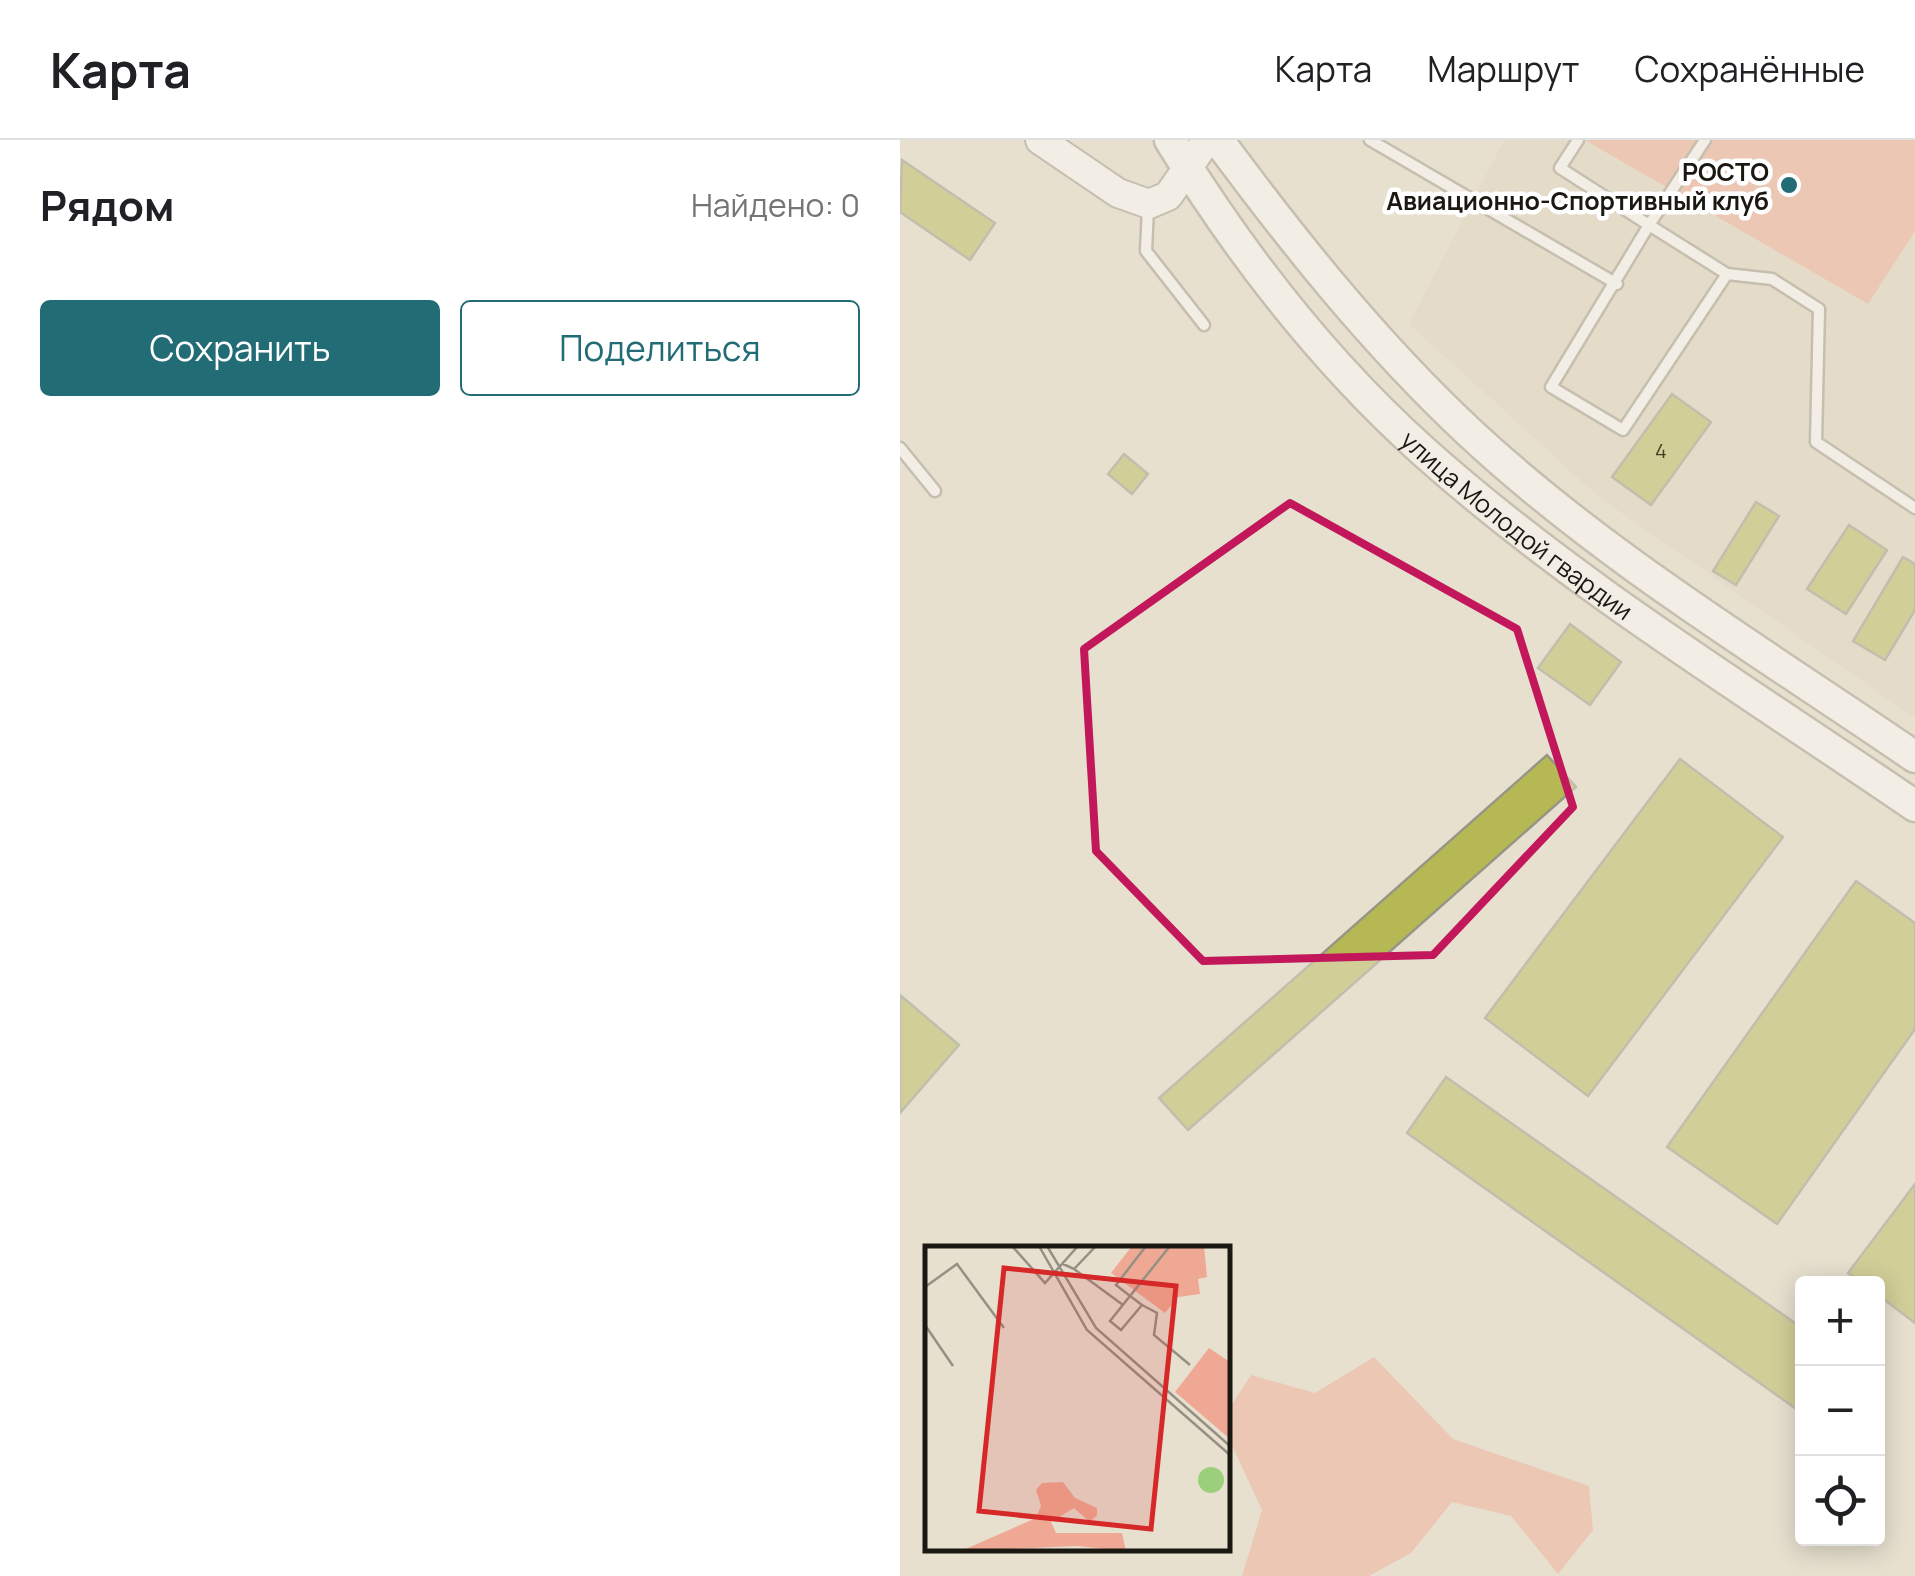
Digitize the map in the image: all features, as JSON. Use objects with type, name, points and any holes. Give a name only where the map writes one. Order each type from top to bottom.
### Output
[{"type":"main road","name":"улица Молодой гвардии","points":[[1170,140],[1188,170],[1315,338],[1421,449],[1586,581],[1915,806]]},
{"type":"main road","name":"улица Молодой гвардии","points":[[1218,140],[1330,284],[1472,435],[1649,574],[1915,757]]},
{"type":"street","points":[[1040,140],[1118,194],[1149,204],[1168,196],[1207,140]]},
{"type":"lane","points":[[1370,140],[1617,284]]},
{"type":"lane","points":[[1578,140],[1560,168],[1727,274],[1772,278],[1819,310],[1816,442],[1915,508]]},
{"type":"lane","points":[[1705,140],[1551,387],[1622,430],[1727,274]]},
{"type":"lane","points":[[1149,204],[1144,224],[1146,251],[1204,326]]},
{"type":"lane","points":[[900,448],[935,491]]},
{"type":"highlighted area","points":[[1290,503],[1517,629],[1573,807],[1433,955],[1203,961],[1096,851],[1084,649]]},
{"type":"shaded area","points":[[1504,140],[1915,140],[1915,718],[1600,498],[1409,324]]},
{"type":"shaded area","name":"РОСТО Авиационно-Спортивный клуб","points":[[1585,140],[1915,140],[1915,231],[1868,304]]},
{"type":"shaded area","points":[[1374,1357],[1453,1439],[1589,1486],[1593,1530],[1558,1574],[1511,1516],[1452,1502],[1411,1553],[1369,1576],[1242,1576],[1262,1510],[1230,1441],[1230,1408],[1251,1375],[1315,1393]]},
{"type":"building","points":[[902,160],[995,223],[970,260],[900,212]]},
{"type":"building","points":[[1672,394],[1711,422],[1651,505],[1612,477]]},
{"type":"building","points":[[1124,454],[1148,474],[1132,494],[1108,474]]},
{"type":"building","points":[[1756,502],[1779,516],[1736,585],[1713,571]]},
{"type":"building","points":[[1849,525],[1887,550],[1846,614],[1807,589]]},
{"type":"building","points":[[1903,557],[1915,564],[1915,610],[1885,660],[1853,641]]},
{"type":"building","points":[[1570,624],[1621,662],[1590,705],[1538,668]]},
{"type":"building","points":[[1547,755],[1576,787],[1188,1130],[1159,1098]]},
{"type":"building","points":[[1680,759],[1783,837],[1588,1096],[1485,1018]]},
{"type":"building","points":[[1856,881],[1915,923],[1915,1029],[1777,1224],[1667,1147]]},
{"type":"building","points":[[900,995],[959,1045],[900,1113]]},
{"type":"building","points":[[1446,1077],[1795,1323],[1795,1408],[1407,1133]]},
{"type":"building","points":[[1915,1184],[1915,1323],[1885,1300],[1885,1276],[1848,1273]]},
{"type":"place","name":"РОСТО Авиационно-Спортивный клуб","points":[[1789,185]]}]
